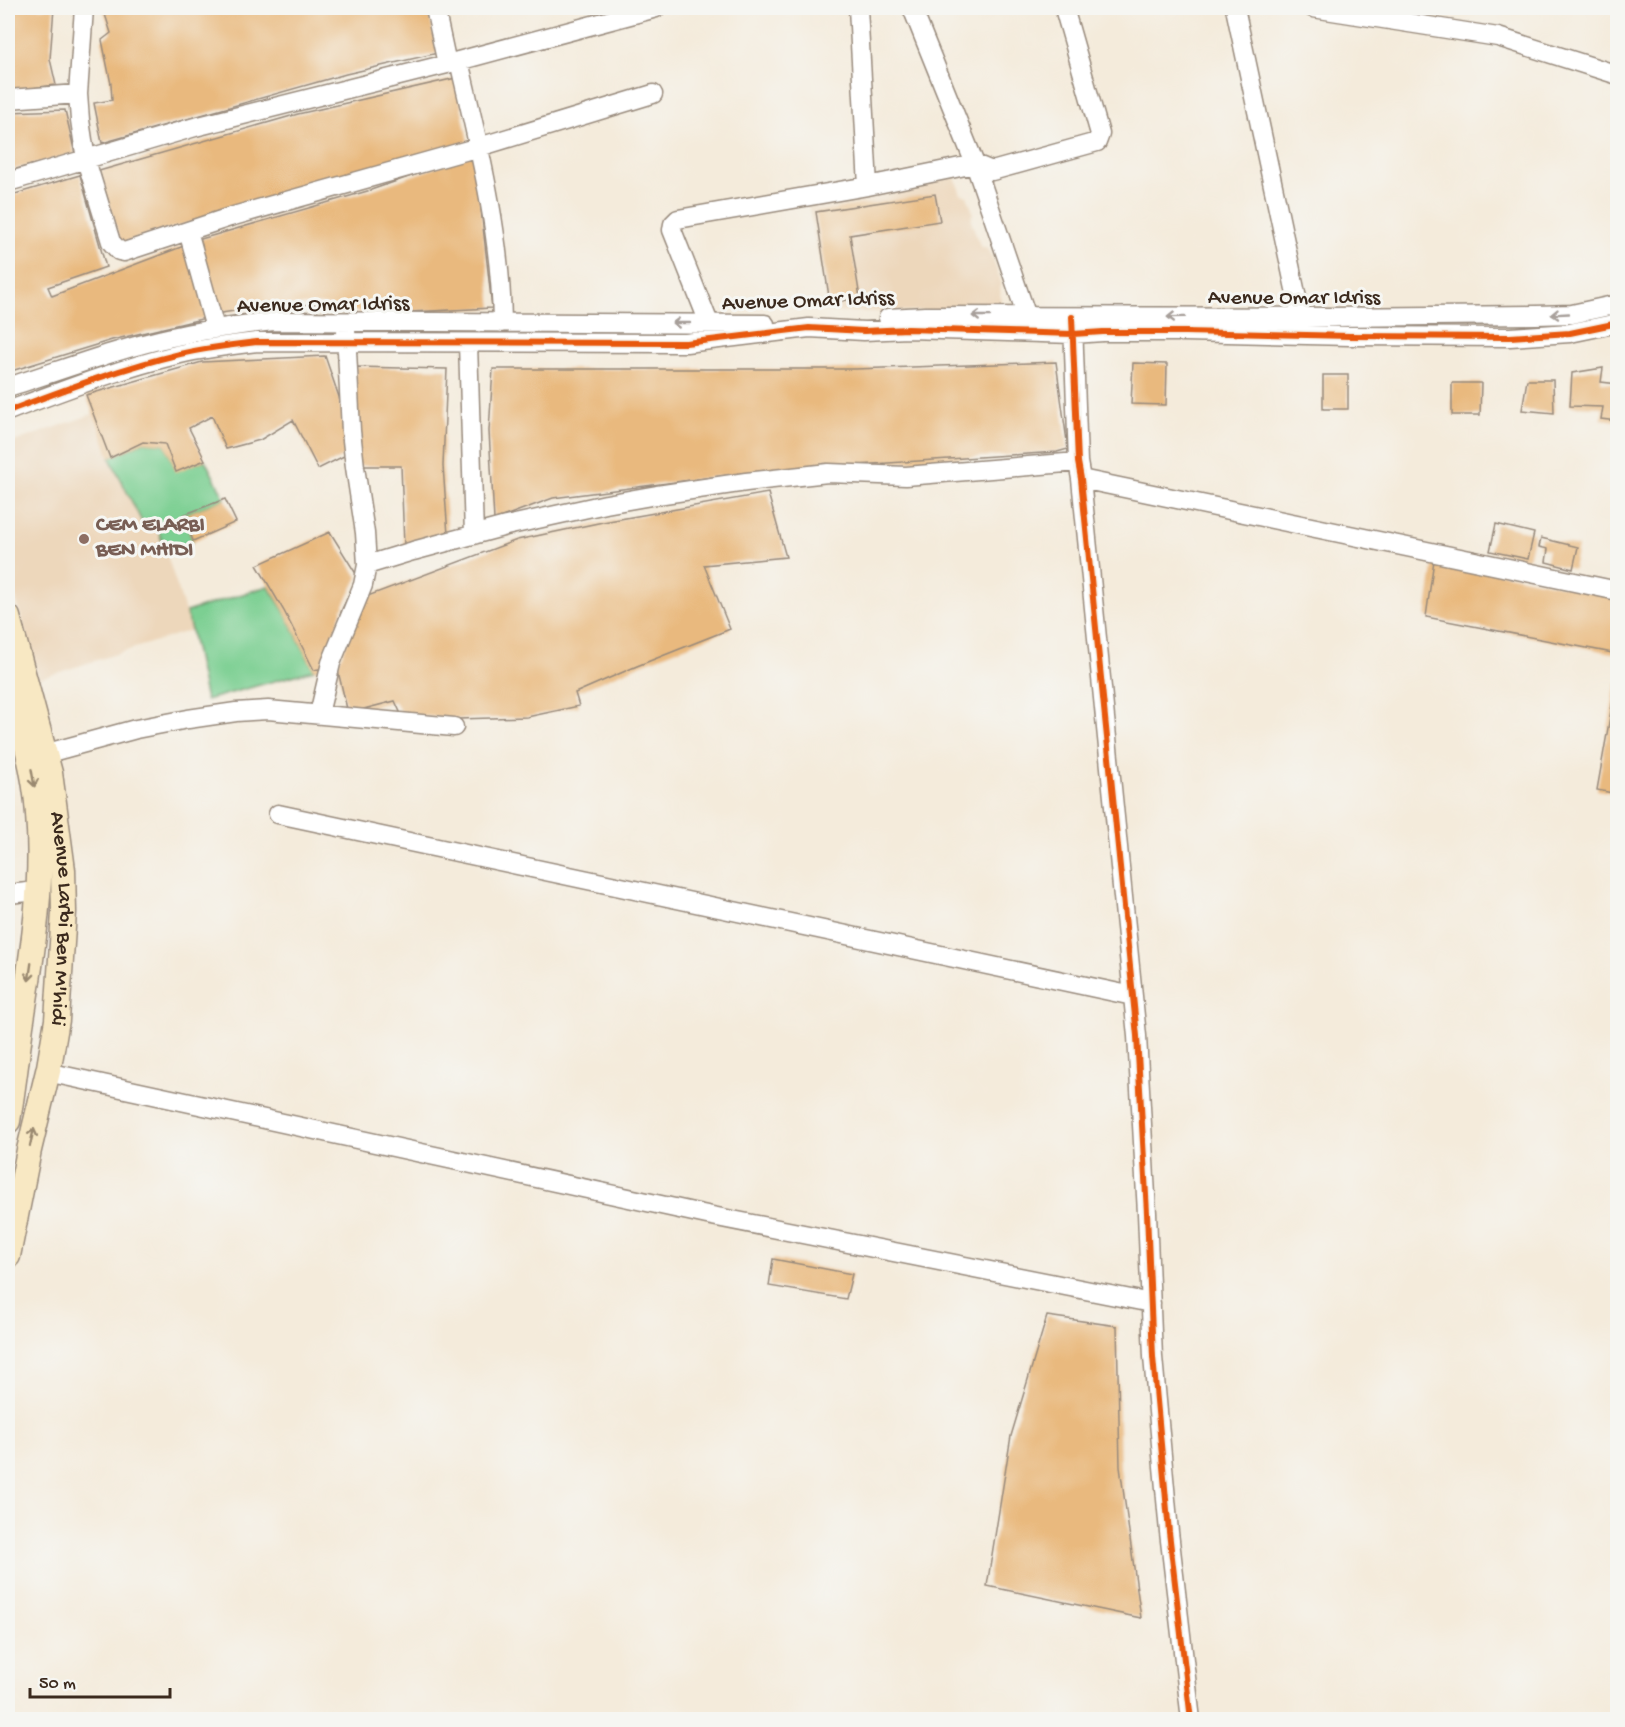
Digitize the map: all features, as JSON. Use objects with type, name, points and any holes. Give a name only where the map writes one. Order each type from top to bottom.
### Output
[{"type":"main road","name":"Avenue Larbi Ben M'hidi","points":[[8,617],[50,773],[63,870],[64,912],[57,1020],[8,1256]]},
{"type":"main road","points":[[8,681],[28,753],[38,814],[36,928],[14,1029],[8,1121]]},
{"type":"street","points":[[84,8],[78,94],[86,160],[111,242],[119,251],[124,252],[188,231],[653,94]]},
{"type":"street","points":[[435,8],[479,147],[494,223],[502,323]]},
{"type":"street","points":[[8,182],[195,127],[656,8]]},
{"type":"street","points":[[858,8],[868,186]]},
{"type":"street","points":[[912,8],[975,164],[1027,317]]},
{"type":"street","points":[[709,323],[672,230],[678,219],[868,186],[975,164],[992,171],[1092,144],[1099,140],[1100,134],[1064,8]]},
{"type":"street","points":[[1235,8],[1301,316]]},
{"type":"street","points":[[1313,8],[1498,37],[1617,75]]},
{"type":"street","points":[[8,99],[78,94]]},
{"type":"street","points":[[188,231],[215,328]]},
{"type":"street","name":"Avenue Omar Idriss","points":[[8,387],[172,337],[215,328],[273,321],[346,332],[502,323],[782,324],[925,316],[1027,317],[1073,325],[1301,316],[1572,314],[1617,304]]},
{"type":"street","points":[[8,411],[120,372],[190,352],[346,332],[468,343],[686,344],[809,328],[864,331],[1073,325],[1103,332],[1510,337],[1570,333],[1617,323]]},
{"type":"street","points":[[1073,325],[1079,470],[1133,996],[1145,1166],[1153,1357],[1169,1532],[1191,1719]]},
{"type":"street","points":[[319,714],[331,663],[363,585],[367,565],[365,533],[351,431],[346,332]]},
{"type":"street","points":[[468,343],[474,535]]},
{"type":"street","points":[[367,565],[413,550],[606,504],[746,482],[828,473],[906,476],[1079,470],[1617,591]]},
{"type":"street","points":[[44,754],[136,729],[188,718],[236,712],[268,710],[454,728]]},
{"type":"street","points":[[278,814],[1133,996]]},
{"type":"street","points":[[8,894],[38,891]]},
{"type":"street","points":[[47,1072],[707,1215],[1151,1303]]},
{"type":"shaded area","points":[[955,177],[961,194],[967,196],[973,212],[971,220],[980,246],[989,250],[1000,278],[1001,310],[829,312],[808,203]]},
{"type":"shaded area","name":"CEM ELARBI BEN MHIDI","points":[[93,414],[110,458],[144,525],[155,524],[191,630],[38,679],[8,570],[8,444]]},
{"type":"green space","points":[[143,442],[165,444],[176,471],[205,460],[225,499],[183,515],[193,541],[166,552],[156,524],[144,526],[110,458]]},
{"type":"green space","points":[[268,586],[284,611],[314,670],[206,700],[186,612]]},
{"type":"building","points":[[8,8],[54,8],[50,59],[56,85],[8,91]]},
{"type":"building","points":[[103,8],[428,8],[438,53],[346,74],[102,143],[94,103],[112,100],[102,40],[111,33]]},
{"type":"building","points":[[456,78],[468,142],[121,243],[99,171],[298,114]]},
{"type":"building","points":[[65,110],[75,154],[8,171],[8,112]]},
{"type":"building","points":[[475,154],[492,308],[368,314],[322,304],[261,307],[215,314],[194,241],[371,190]]},
{"type":"building","points":[[80,175],[106,267],[48,287],[52,296],[189,244],[210,317],[112,340],[8,372],[8,196]]},
{"type":"building","points":[[935,194],[940,221],[850,235],[860,298],[830,303],[816,212]]},
{"type":"building","points":[[325,356],[339,397],[350,453],[318,469],[293,420],[260,440],[226,449],[212,416],[189,428],[205,460],[176,472],[165,444],[143,442],[110,458],[86,395],[202,362]]},
{"type":"building","points":[[1056,362],[1068,449],[1057,452],[752,472],[553,498],[494,520],[489,431],[493,369],[855,369]]},
{"type":"building","points":[[1133,363],[1167,364],[1166,405],[1131,404]]},
{"type":"building","points":[[355,367],[447,369],[443,466],[448,535],[404,546],[401,466],[357,466]]},
{"type":"building","points":[[1603,368],[1601,382],[1618,384],[1617,421],[1601,419],[1603,407],[1570,406],[1572,373]]},
{"type":"building","points":[[1323,375],[1348,375],[1348,409],[1323,409]]},
{"type":"building","points":[[1527,380],[1553,380],[1554,413],[1522,410]]},
{"type":"building","points":[[1452,383],[1481,383],[1480,415],[1452,415]]},
{"type":"building","points":[[768,493],[786,557],[704,565],[730,629],[575,693],[579,706],[527,717],[458,719],[401,714],[395,701],[348,713],[337,667],[365,597],[517,540],[603,522]]},
{"type":"building","points":[[225,499],[236,522],[193,541],[183,515]]},
{"type":"building","points":[[1496,524],[1534,533],[1528,559],[1490,551]]},
{"type":"building","points":[[330,532],[358,577],[342,609],[324,668],[314,670],[257,565]]},
{"type":"building","points":[[1541,538],[1578,547],[1573,569],[1546,562],[1548,549],[1539,547]]},
{"type":"building","points":[[1434,560],[1618,597],[1618,654],[1426,617]]},
{"type":"building","points":[[1616,683],[1618,683],[1618,794],[1597,790]]},
{"type":"building","points":[[773,1259],[852,1274],[846,1299],[769,1286]]},
{"type":"building","points":[[1047,1316],[1117,1326],[1120,1467],[1141,1618],[987,1586],[1011,1436]]},
{"type":"cycle path","points":[[1072,317],[1078,462],[1137,1036],[1153,1357],[1169,1532],[1191,1720]]},
{"type":"cycle path","points":[[8,411],[136,366],[199,350],[257,342],[686,343],[809,328],[1073,334],[1185,332],[1510,337],[1570,333],[1618,323]]},
{"type":"place","name":"CEM ELARBI BEN MHIDI","points":[[84,539]]}]
